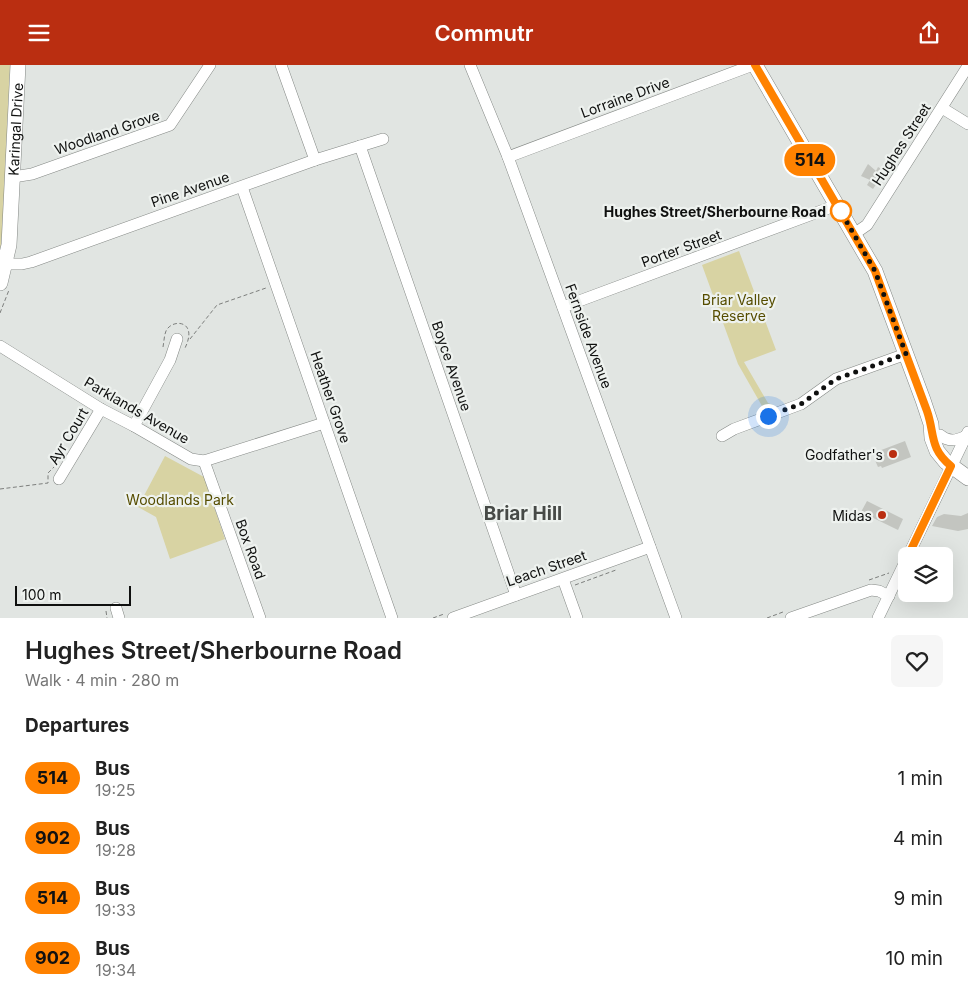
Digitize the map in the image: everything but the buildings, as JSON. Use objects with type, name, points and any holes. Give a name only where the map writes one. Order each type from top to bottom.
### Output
[{"type":"main road","name":"Karingal Drive","points":[[0,283],[9,245],[18,65]]},
{"type":"main road","points":[[754,65],[854,234],[879,280],[936,429],[931,434],[937,451],[953,462],[968,478]]},
{"type":"main road","points":[[953,462],[968,468]]},
{"type":"street","name":"Woodland Grove","points":[[13,177],[32,174],[170,125],[210,65]]},
{"type":"street","points":[[281,65],[315,160]]},
{"type":"street","name":"Fernside Avenue","points":[[470,65],[508,157],[676,618]]},
{"type":"street","name":"Lorraine Drive","points":[[508,157],[754,65]]},
{"type":"street","name":"Hughes Street","points":[[854,234],[867,225],[968,66]]},
{"type":"street","points":[[942,108],[968,124]]},
{"type":"street","name":"Pine Avenue","points":[[6,264],[31,262],[315,160],[383,139]]},
{"type":"street","name":"Boyce Avenue","points":[[360,146],[516,595]]},
{"type":"street","name":"Heather Grove","points":[[242,187],[392,618]]},
{"type":"street","name":"Porter Street","points":[[563,307],[837,205]]},
{"type":"street","points":[[134,426],[170,360],[177,339]]},
{"type":"street","name":"Parklands Avenue","points":[[0,346],[102,409],[191,459],[204,461]]},
{"type":"street","points":[[722,436],[734,429],[801,404],[836,379],[906,354]]},
{"type":"street","name":"Ayr Court","points":[[59,479],[102,409]]},
{"type":"street","points":[[204,461],[324,423]]},
{"type":"street","points":[[936,429],[946,439],[952,441],[967,434]]},
{"type":"street","points":[[912,547],[967,434]]},
{"type":"street","name":"Box Road","points":[[204,461],[260,618]]},
{"type":"street","name":"Leach Street","points":[[453,618],[650,547]]},
{"type":"street","points":[[878,618],[898,577]]},
{"type":"street","points":[[563,579],[577,618]]},
{"type":"street","points":[[791,618],[871,590],[879,591],[889,596]]},
{"type":"path","points":[[189,341],[217,305],[276,284]]},
{"type":"path","points":[[0,489],[48,483],[48,473],[54,467]]},
{"type":"green space","points":[[0,65],[10,65],[3,225],[0,253]]},
{"type":"green space","name":"Briar Valley Reserve","points":[[739,251],[776,350],[744,362],[768,403],[773,405],[761,409],[762,406],[738,364],[702,265]]},
{"type":"green space","name":"Woodlands Park","points":[[165,456],[204,477],[225,539],[170,559],[156,517],[138,507]]},
{"type":"bus line","name":"514","points":[[755,65],[875,271],[927,411],[931,424],[932,438],[937,451],[951,466],[912,547]]},
{"type":"place","name":"Hughes Street/Sherbourne Road","points":[[841,211]]},
{"type":"place","name":"Godfather's","points":[[893,454]]},
{"type":"place","name":"Midas","points":[[882,515]]},
{"type":"district","name":"Briar Hill","points":[[523,513]]},
{"type":"route","points":[[768,416],[801,404],[836,379],[906,354],[875,271],[837,205],[841,211]]}]
